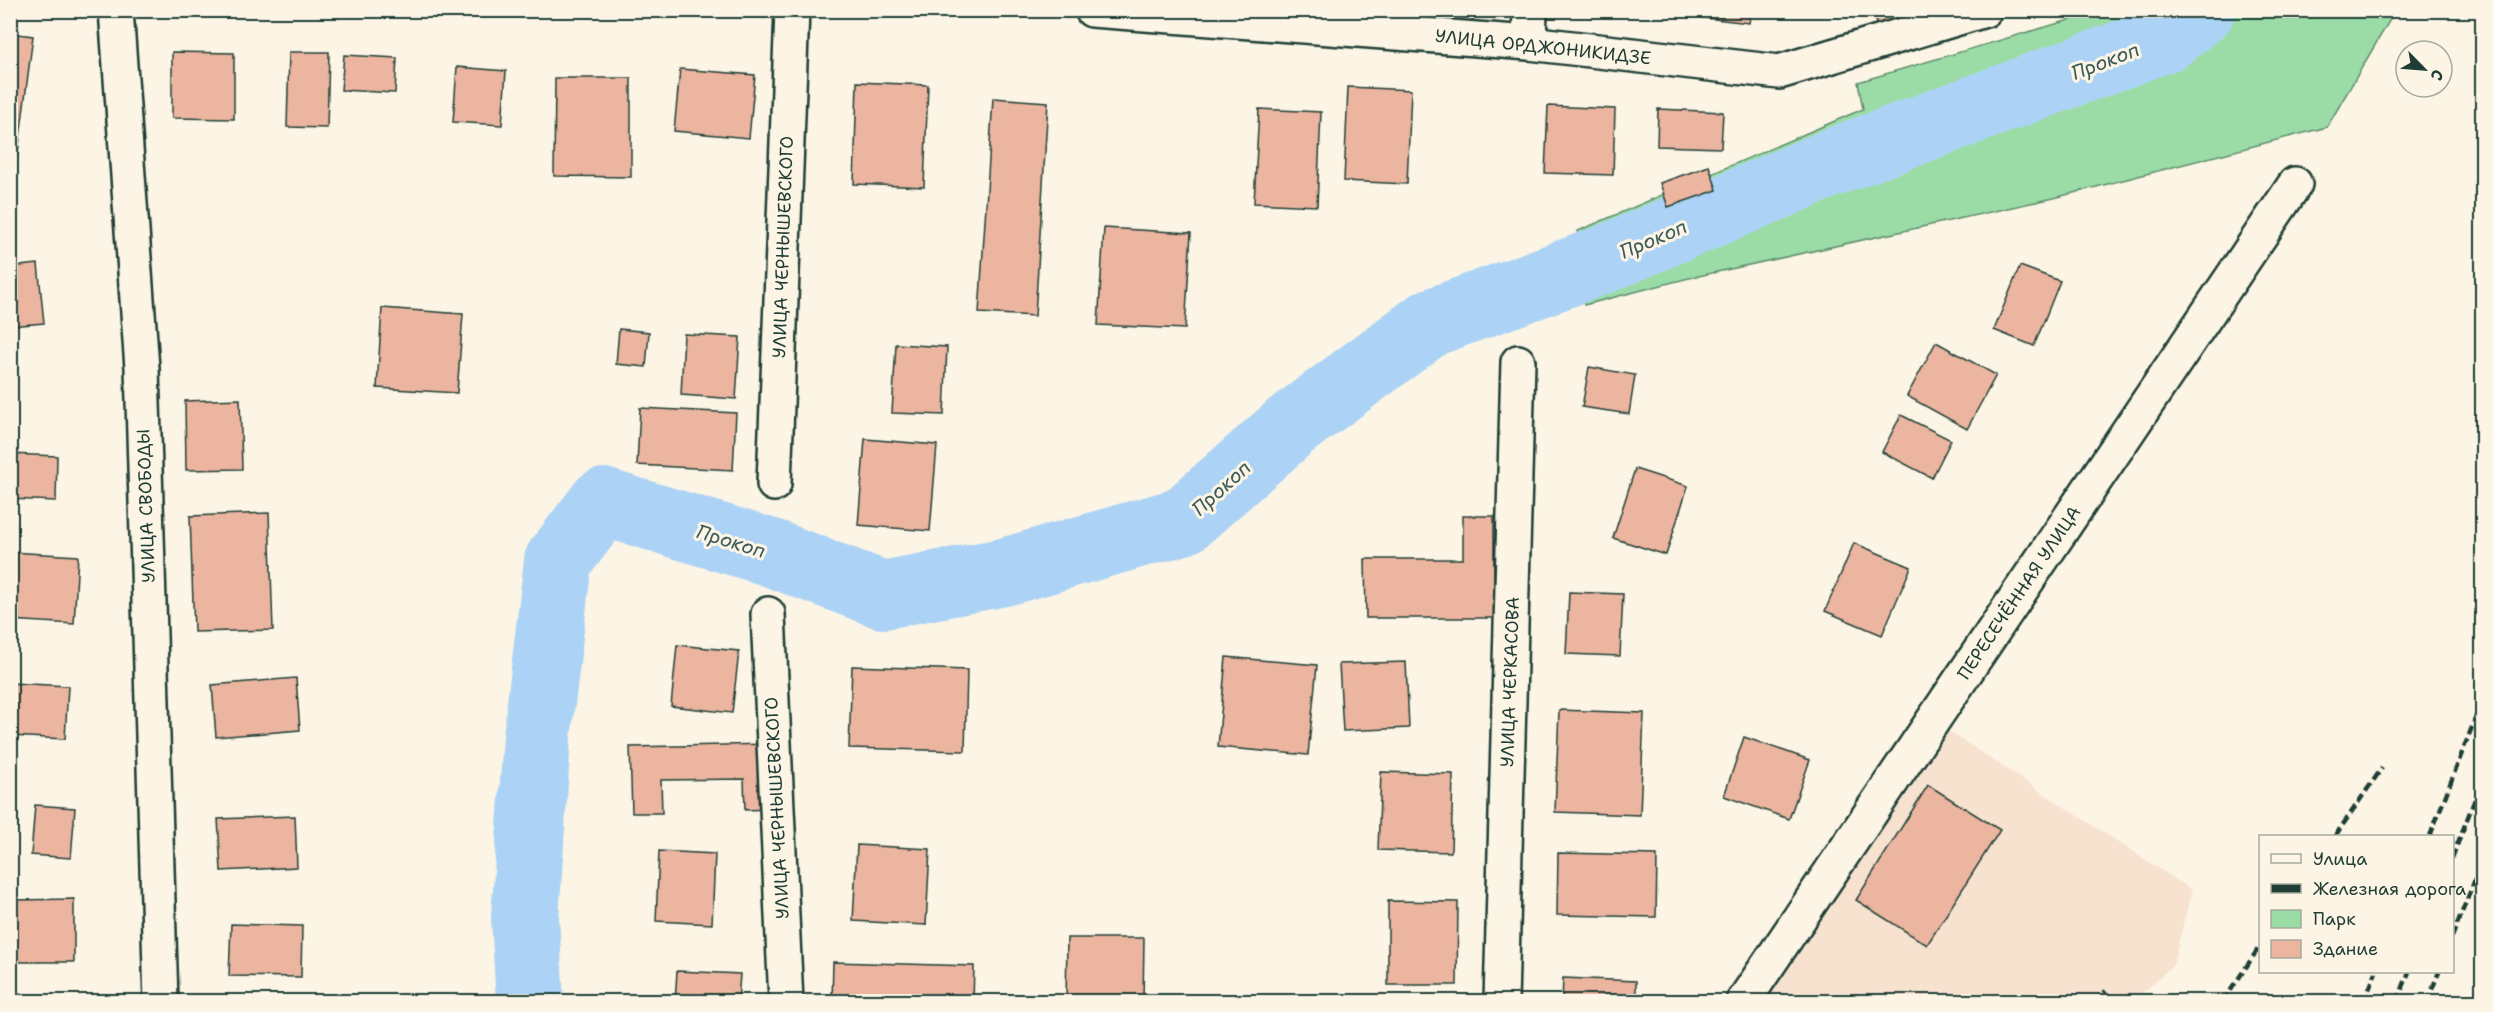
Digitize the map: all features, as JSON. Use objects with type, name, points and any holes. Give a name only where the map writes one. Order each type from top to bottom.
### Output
[{"type":"street","name":"УЛИЦА СВОБОДЫ","points":[[116,10],[142,368],[160,1002]]},
{"type":"street","name":"УЛИЦА ЧЕРНЫШЕВСКОГО","points":[[774,484],[792,10]]},
{"type":"street","name":"УЛИЦА ОРДЖОНИКИДЗЕ","points":[[1092,10],[1528,43],[1779,72],[1985,10]]},
{"type":"street","points":[[1528,43],[1530,10]]},
{"type":"street","name":"ПЕРЕСЕЧЁННАЯ УЛИЦА","points":[[1743,1002],[2295,184]]},
{"type":"street","name":"УЛИЦА ЧЕРКАСОВА","points":[[1501,1002],[1518,362]]},
{"type":"street","name":"УЛИЦА ЧЕРНЫШЕВСКОГО","points":[[768,614],[786,1002]]},
{"type":"shaded area","points":[[1942,727],[2192,890],[2173,965],[2134,1001],[1761,1002]]},
{"type":"green space","points":[[2100,11],[2395,11],[2327,127],[2054,198],[1685,279],[1584,305],[1578,231],[1863,109],[1858,82]]},
{"type":"building","points":[[1689,10],[1751,10],[1749,23],[1688,16]]},
{"type":"building","points":[[1876,10],[1927,10],[1926,27],[1876,25]]},
{"type":"building","points":[[10,33],[33,36],[16,168],[10,167]]},
{"type":"building","points":[[172,52],[234,53],[234,119],[172,118]]},
{"type":"building","points":[[289,52],[329,52],[327,128],[287,127]]},
{"type":"building","points":[[344,55],[397,58],[395,93],[341,90]]},
{"type":"building","points":[[457,67],[506,71],[502,125],[453,122]]},
{"type":"building","points":[[680,69],[755,75],[749,138],[674,131]]},
{"type":"building","points":[[555,78],[631,78],[631,177],[554,176]]},
{"type":"building","points":[[857,82],[928,85],[924,187],[854,184]]},
{"type":"building","points":[[1348,87],[1411,90],[1407,184],[1344,181]]},
{"type":"building","points":[[993,98],[1048,102],[1035,316],[979,313]]},
{"type":"building","points":[[1548,106],[1615,109],[1613,175],[1545,173]]},
{"type":"building","points":[[1259,109],[1321,112],[1317,206],[1254,203]]},
{"type":"building","points":[[1658,109],[1723,112],[1721,148],[1657,146]]},
{"type":"building","points":[[1709,166],[1717,190],[1668,207],[1660,183]]},
{"type":"building","points":[[1104,228],[1191,233],[1185,329],[1098,325]]},
{"type":"building","points":[[38,264],[44,323],[10,326],[10,267]]},
{"type":"building","points":[[2020,266],[2060,281],[2034,346],[1994,330]]},
{"type":"building","points":[[382,308],[463,314],[457,393],[377,388]]},
{"type":"building","points":[[619,329],[649,332],[646,367],[616,364]]},
{"type":"building","points":[[684,334],[740,337],[736,399],[681,395]]},
{"type":"building","points":[[1936,342],[1996,375],[1967,429],[1907,396]]},
{"type":"building","points":[[896,344],[947,347],[944,415],[892,413]]},
{"type":"building","points":[[1589,367],[1635,375],[1629,414],[1582,407]]},
{"type":"building","points":[[240,399],[242,469],[186,470],[185,401]]},
{"type":"building","points":[[640,408],[736,413],[733,470],[637,465]]},
{"type":"building","points":[[1901,415],[1951,440],[1932,478],[1882,452]]},
{"type":"building","points":[[865,439],[937,445],[930,531],[858,525]]},
{"type":"building","points":[[10,454],[57,456],[56,501],[10,499]]},
{"type":"building","points":[[1635,469],[1688,486],[1666,555],[1613,538]]},
{"type":"building","points":[[269,513],[273,630],[194,632],[190,516]]},
{"type":"building","points":[[1463,516],[1494,516],[1494,618],[1366,618],[1365,559],[1463,559]]},
{"type":"building","points":[[1854,543],[1911,567],[1882,635],[1825,611]]},
{"type":"building","points":[[10,552],[78,556],[74,624],[10,620]]},
{"type":"building","points":[[1569,592],[1623,594],[1620,656],[1566,654]]},
{"type":"building","points":[[677,645],[739,651],[732,713],[671,706]]},
{"type":"building","points":[[1226,657],[1317,665],[1308,755],[1218,747]]},
{"type":"building","points":[[1406,662],[1409,728],[1343,731],[1339,664]]},
{"type":"building","points":[[852,666],[967,670],[965,751],[849,748]]},
{"type":"building","points":[[296,678],[300,730],[216,737],[212,685]]},
{"type":"building","points":[[10,683],[68,686],[65,739],[10,736]]},
{"type":"building","points":[[1559,710],[1644,713],[1640,815],[1555,812]]},
{"type":"building","points":[[1744,737],[1810,760],[1789,819],[1724,796]]},
{"type":"building","points":[[771,744],[772,809],[745,810],[744,779],[661,780],[662,813],[632,813],[630,747]]},
{"type":"building","points":[[1381,772],[1453,774],[1451,852],[1378,850]]},
{"type":"building","points":[[1928,785],[2000,830],[1927,945],[1856,900]]},
{"type":"building","points":[[35,805],[75,808],[71,858],[31,855]]},
{"type":"building","points":[[295,816],[297,867],[221,871],[218,819]]},
{"type":"building","points":[[857,845],[930,849],[926,925],[853,921]]},
{"type":"building","points":[[659,851],[715,854],[712,924],[656,921]]},
{"type":"building","points":[[1558,853],[1657,855],[1656,917],[1557,915]]},
{"type":"building","points":[[74,899],[74,962],[16,962],[15,900]]},
{"type":"building","points":[[1388,901],[1458,902],[1457,985],[1388,985]]},
{"type":"building","points":[[231,924],[302,926],[301,977],[229,976]]},
{"type":"building","points":[[1067,938],[1144,938],[1143,1002],[1066,1002]]},
{"type":"building","points":[[833,962],[974,966],[973,1002],[832,1002]]},
{"type":"building","points":[[677,971],[740,974],[738,1002],[675,1002]]},
{"type":"building","points":[[1563,978],[1636,981],[1636,1002],[1562,1002]]},
{"type":"building","points":[[415,996],[468,999],[468,1002],[415,1002]]},
{"type":"building","points":[[1404,999],[1461,1001],[1404,1002]]},
{"type":"waterway","name":"Прокоп","points":[[530,1002],[525,918],[537,737],[558,561],[603,502],[769,552],[883,595],[1004,572],[1183,521],[1292,425],[1430,323],[1605,259],[1838,160],[2166,38],[2201,10]]},
{"type":"railway","points":[[2430,835],[2482,701]]},
{"type":"railway","points":[[2336,835],[2382,768]]},
{"type":"railway","points":[[2454,853],[2482,781]]},
{"type":"railway","points":[[2454,932],[2482,862]]},
{"type":"railway","points":[[2223,1002],[2259,948]]},
{"type":"railway","points":[[2364,1002],[2376,973]]},
{"type":"railway","points":[[2397,1002],[2409,973]]},
{"type":"railway","points":[[2427,1002],[2439,973]]},
{"type":"railway","points":[[2094,1002],[2106,991]]}]
